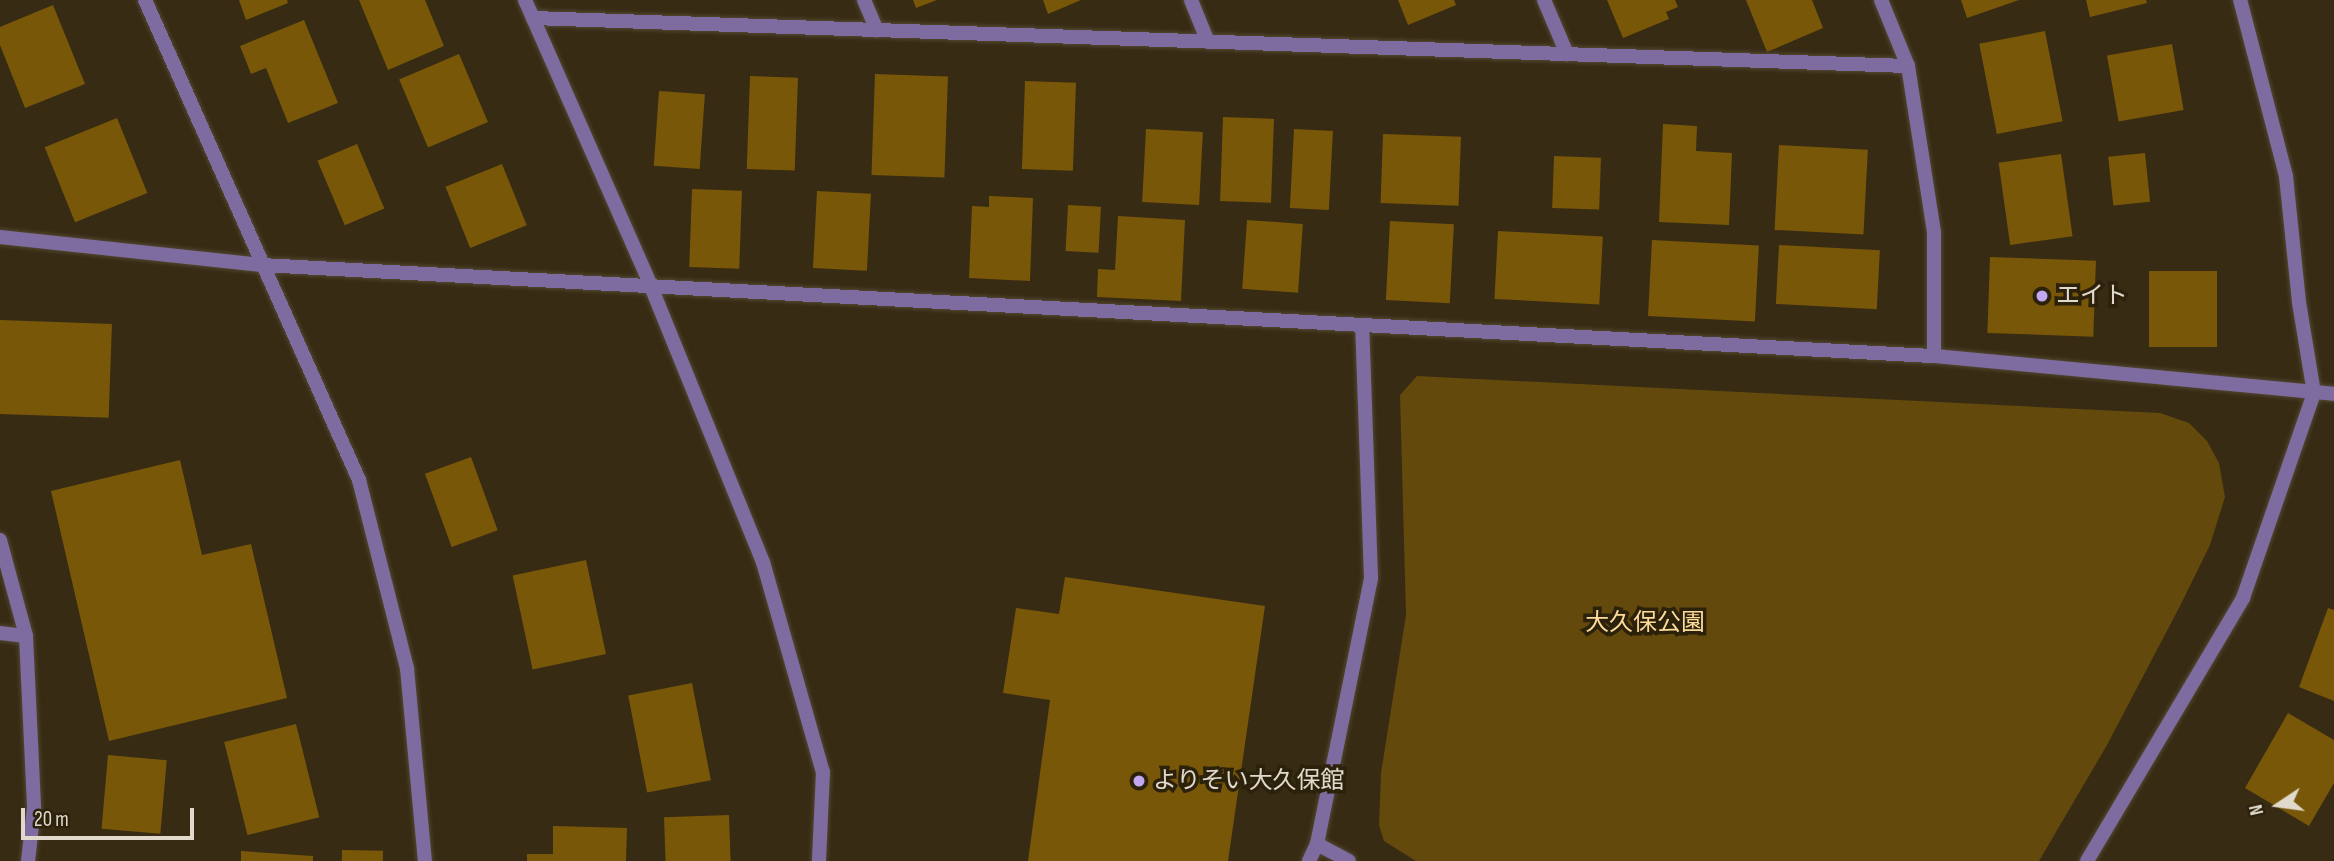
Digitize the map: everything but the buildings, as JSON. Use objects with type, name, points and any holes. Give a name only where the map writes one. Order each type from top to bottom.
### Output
[{"type":"street","points":[[145,0],[359,480],[407,668],[425,861]]},
{"type":"street","points":[[525,0],[650,284],[763,562],[823,772],[819,861]]},
{"type":"street","points":[[864,0],[877,30]]},
{"type":"street","points":[[1191,0],[1208,41]]},
{"type":"street","points":[[1544,0],[1567,54]]},
{"type":"street","points":[[1881,0],[1908,66],[1934,232],[1934,356]]},
{"type":"street","points":[[2087,861],[2244,598],[2314,393],[2299,302],[2286,176],[2240,0]]},
{"type":"street","points":[[533,18],[1908,66]]},
{"type":"street","points":[[0,237],[262,265],[650,284],[1934,356],[2334,394]]},
{"type":"street","points":[[1309,861],[1317,844],[1371,578],[1362,325]]},
{"type":"street","points":[[0,540],[26,636],[34,807],[29,861]]},
{"type":"street","points":[[0,633],[26,636]]},
{"type":"street","points":[[1317,844],[1349,861]]},
{"type":"green space","name":"大久保公園","points":[[1417,376],[2160,413],[2189,423],[2207,441],[2219,463],[2225,497],[2210,545],[2180,606],[2107,745],[2039,861],[1416,861],[1384,841],[1379,825],[1381,773],[1406,615],[1400,395]]},
{"type":"place","name":"エイト","points":[[2042,296]]},
{"type":"place","name":"よりそい大久保館","points":[[1139,781]]}]
